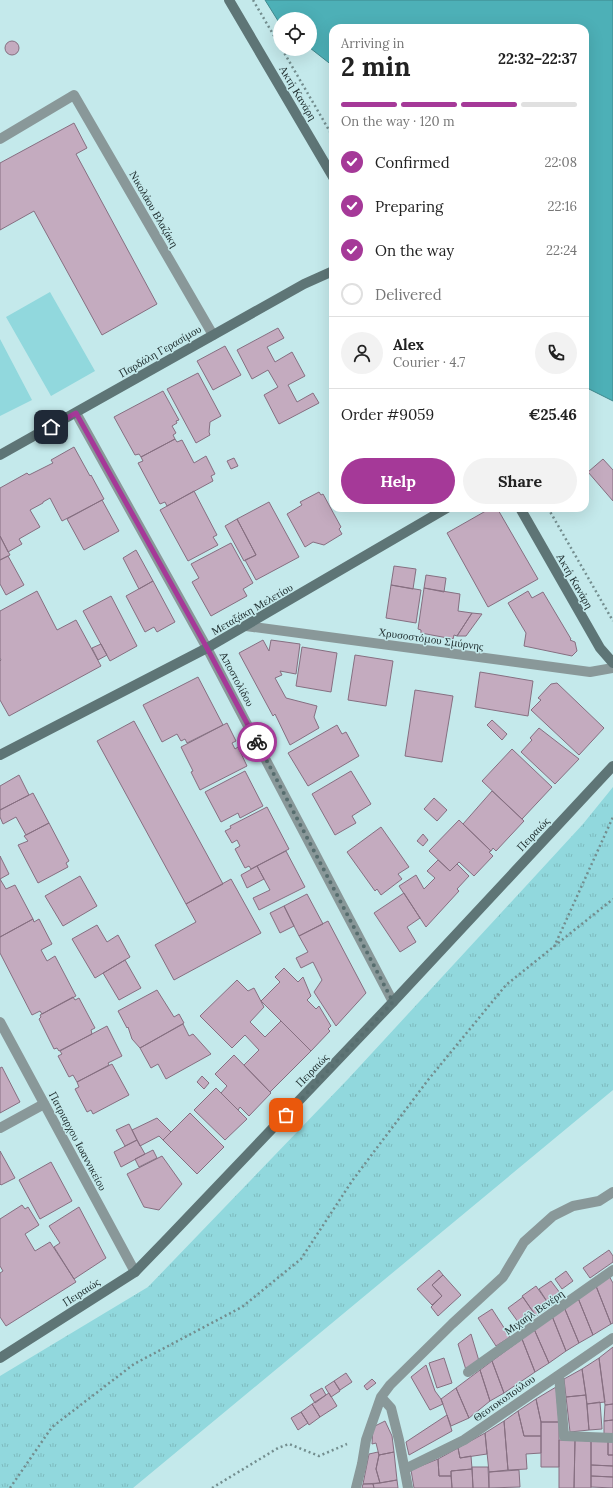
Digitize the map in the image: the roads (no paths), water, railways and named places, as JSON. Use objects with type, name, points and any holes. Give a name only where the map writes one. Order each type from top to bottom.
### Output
[{"type":"street","name":"Ακτή Κανάρη","points":[[229,0],[329,170]]},
{"type":"street","name":"Νικολάου Βλαζάκη","points":[[0,139],[74,95],[213,335]]},
{"type":"street","name":"Παρδάλη Γερασίμου","points":[[0,455],[304,284],[329,273]]},
{"type":"street","name":"Αποστολίδου","points":[[76,413],[207,648],[393,1002]]},
{"type":"street","name":"Μεταξάκη Μελετίου","points":[[0,755],[207,648],[440,512]]},
{"type":"street","name":"Ακτή Κανάρη","points":[[522,512],[600,648],[613,664]]},
{"type":"street","name":"Χρυσοστόμου Σμύρνης","points":[[246,626],[590,672],[613,668]]},
{"type":"street","name":"Πειραιώς","points":[[0,1358],[135,1272],[393,1002],[613,766]]},
{"type":"street","name":"Πατριαρχου Ιωαννικείου","points":[[0,1022],[135,1272]]},
{"type":"street","points":[[0,1128],[44,1104]]},
{"type":"street","points":[[356,1488],[366,1440],[381,1398],[390,1385],[452,1324],[503,1277],[524,1242],[553,1216],[573,1206],[599,1201],[613,1192]]},
{"type":"street","name":"Μιχαήλ Βενέρη","points":[[468,1372],[613,1270]]},
{"type":"street","name":"Θεοτοκοπούλου","points":[[405,1469],[464,1440],[613,1338]]},
{"type":"street","points":[[559,1375],[564,1436],[613,1438]]},
{"type":"street","points":[[381,1398],[391,1408],[408,1488]]}]
